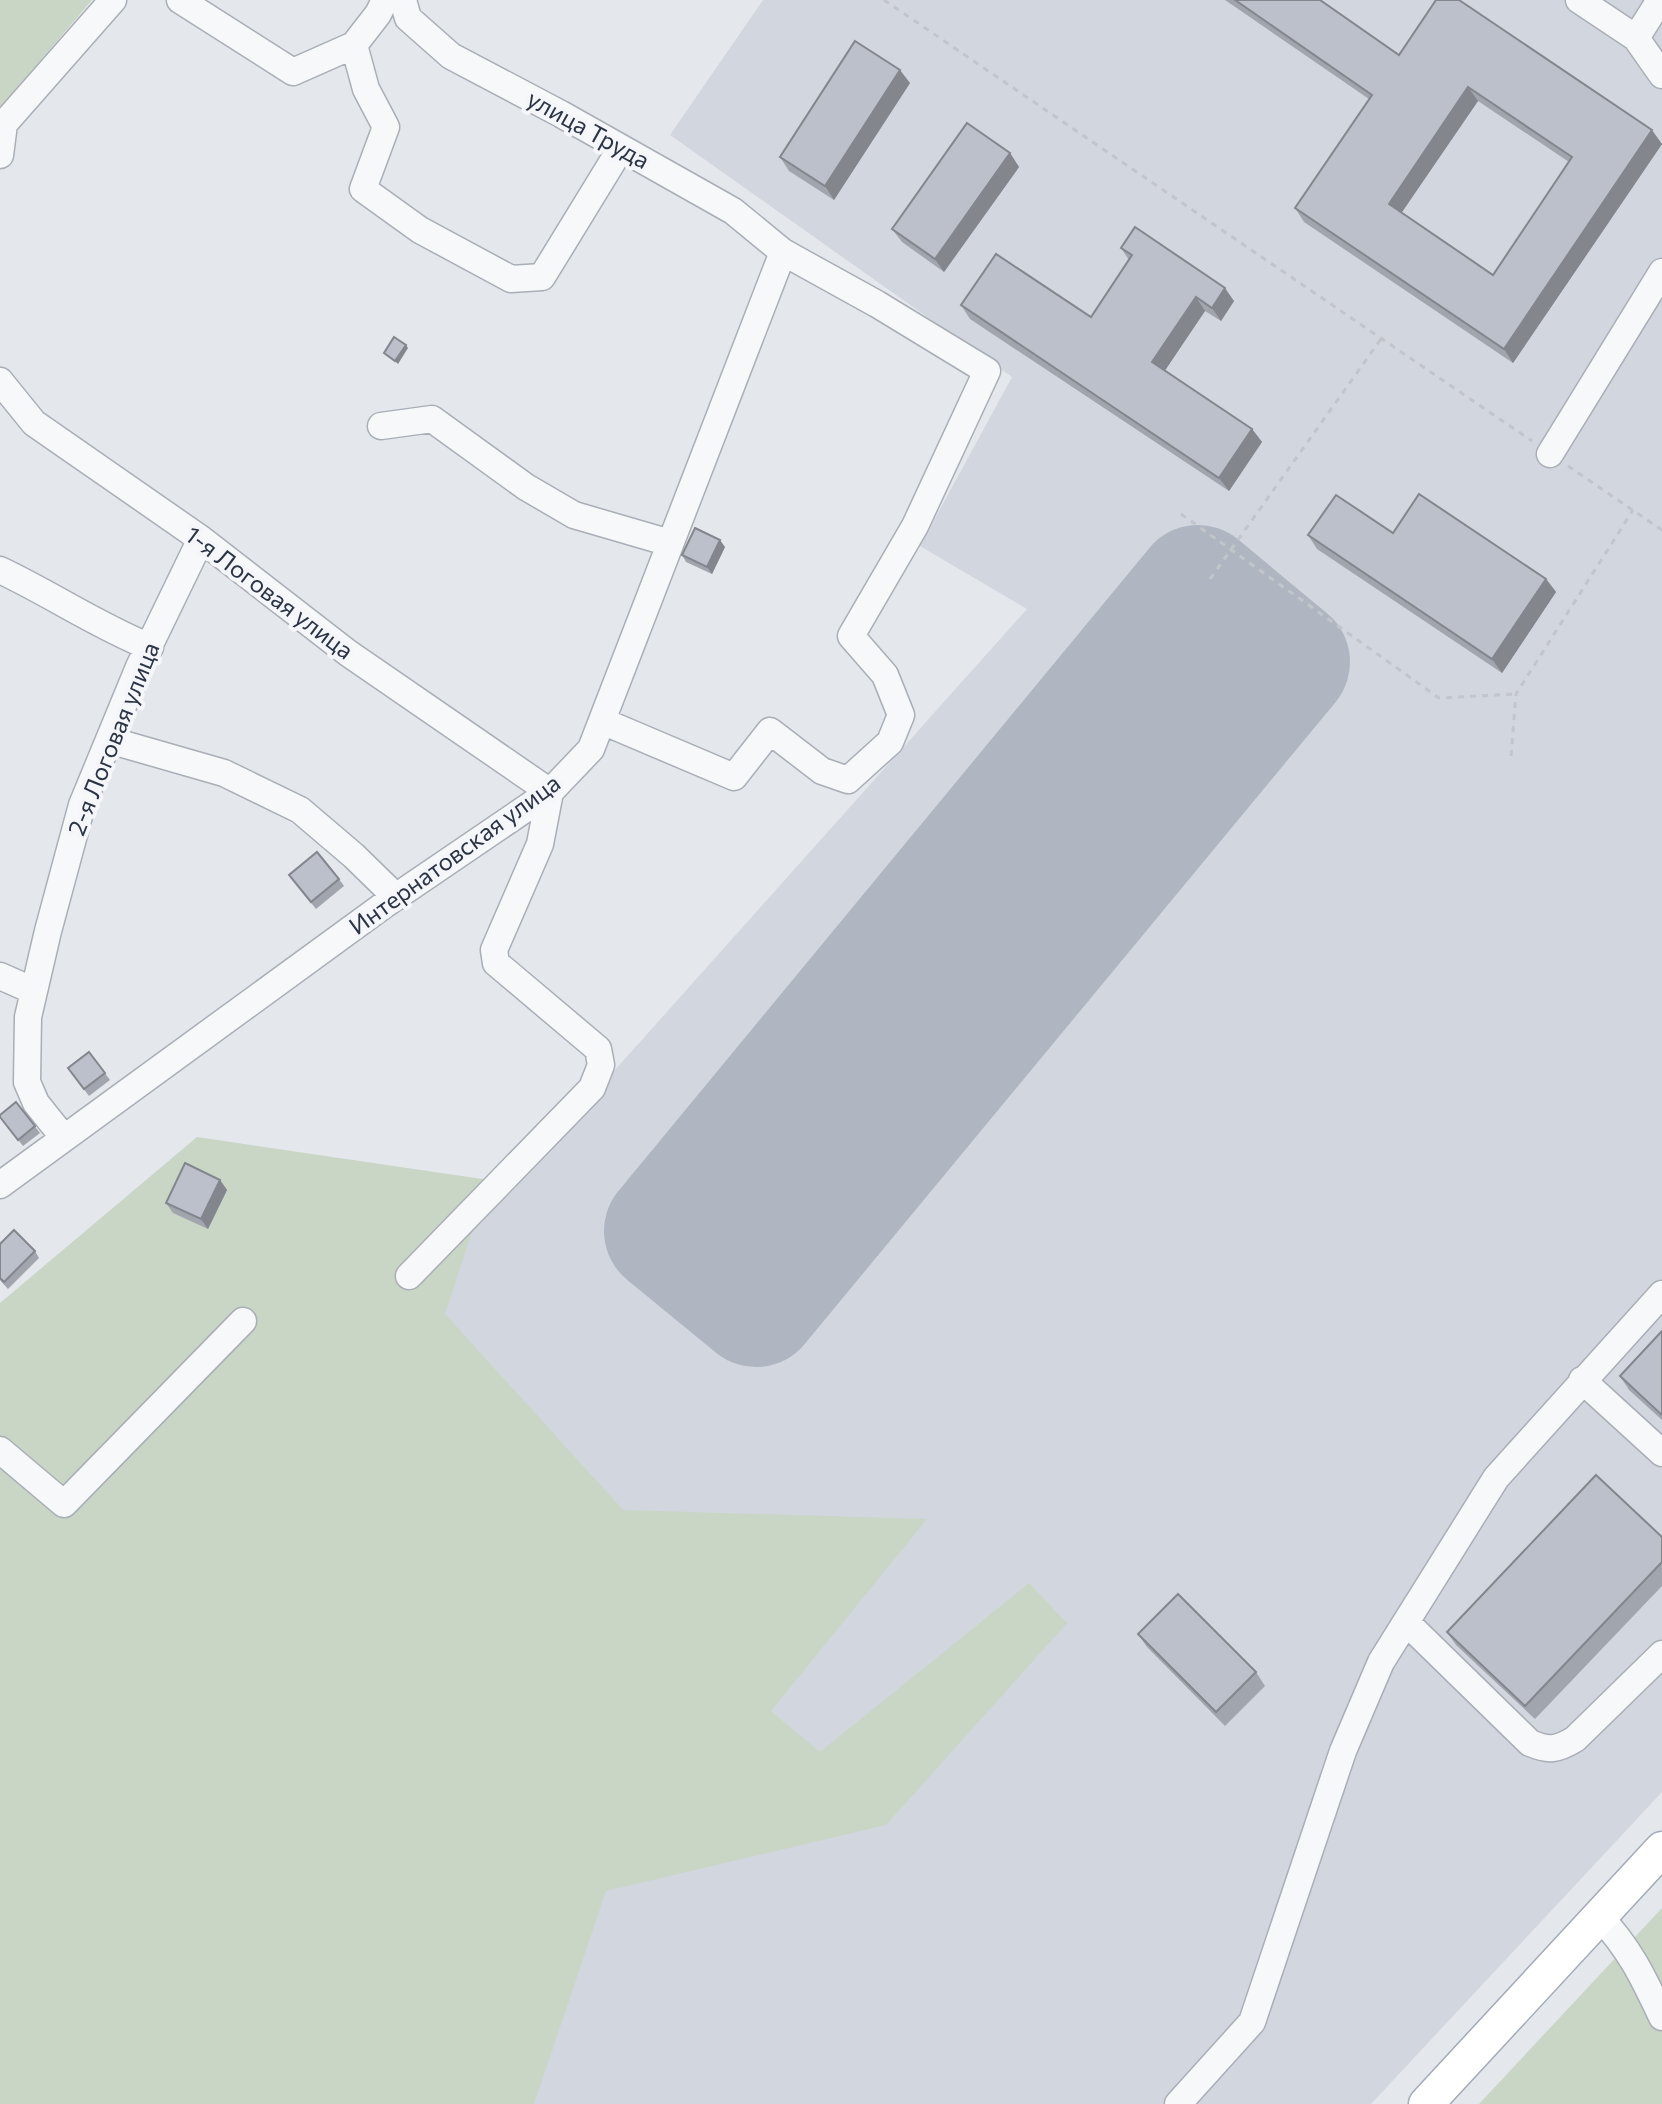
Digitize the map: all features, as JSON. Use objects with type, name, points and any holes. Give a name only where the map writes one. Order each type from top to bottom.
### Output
[{"type":"main road","points":[[1426,2104],[1662,1849]]},
{"type":"street","points":[[0,155],[2,124],[113,0]]},
{"type":"street","points":[[180,0],[293,72],[354,45],[385,0]]},
{"type":"street","name":"улица Труда","points":[[403,0],[408,18],[451,56],[733,211],[783,252],[877,304],[987,371],[915,526],[851,636],[885,675],[901,715],[890,742],[848,780],[822,771],[770,731],[734,777],[602,721]]},
{"type":"street","points":[[1579,0],[1636,38],[1662,75]]},
{"type":"street","points":[[1636,38],[1660,0]]},
{"type":"street","points":[[354,45],[366,89],[386,127],[363,189],[420,230],[511,279],[542,277],[621,148]]},
{"type":"street","name":"Интернатовская улица","points":[[0,1185],[396,897],[550,792],[591,749],[783,252]]},
{"type":"street","points":[[1550,454],[1662,272]]},
{"type":"street","name":"1-я Логовая улица","points":[[0,381],[34,423],[201,539],[348,653],[550,792]]},
{"type":"street","points":[[381,426],[432,419],[526,487],[574,515],[670,543]]},
{"type":"street","name":"2-я Логовая улица","points":[[64,1138],[36,1103],[27,1082],[28,1017],[82,805],[150,647],[201,539]]},
{"type":"street","points":[[0,570],[45,591],[108,630],[150,647]]},
{"type":"street","points":[[109,740],[224,773],[300,810],[396,897]]},
{"type":"street","points":[[409,1276],[592,1088],[601,1065],[598,1049],[496,963],[494,950],[540,844],[550,792]]},
{"type":"street","points":[[0,976],[34,991]]},
{"type":"street","points":[[1178,2104],[1252,2022],[1343,1751],[1381,1662],[1496,1478],[1662,1294]]},
{"type":"street","points":[[0,1450],[64,1504],[243,1321]]},
{"type":"street","points":[[1582,1380],[1662,1453]]},
{"type":"street","points":[[1406,1622],[1530,1743],[1545,1750],[1559,1749],[1575,1739],[1662,1654]]},
{"type":"street","points":[[1599,1916],[1623,1942],[1662,2017]]},
{"type":"path","points":[[884,0],[1662,530]]},
{"type":"path","points":[[1210,579],[1381,339]]},
{"type":"path","points":[[1511,756],[1516,694],[1633,510]]},
{"type":"path","points":[[1181,514],[1439,698],[1516,694]]},
{"type":"shaded area","points":[[763,0],[1662,0],[1662,1792],[1371,2104],[150,2104],[0,1758],[1027,609],[920,546],[1012,377],[670,135]]},
{"type":"green space","points":[[0,0],[92,0],[0,108]]},
{"type":"green space","points":[[197,1137],[489,1180],[445,1314],[623,1510],[927,1519],[771,1711],[820,1752],[1029,1583],[1067,1623],[886,1825],[606,1891],[534,2104],[0,2104],[0,1303]]},
{"type":"green space","points":[[1662,1908],[1662,2104],[1479,2104]]},
{"type":"building","points":[[1235,0],[1320,0],[1399,55],[1436,0],[1459,0],[1652,130],[1504,349],[1295,208],[1372,95]],"holes":[[[1468,87],[1572,157],[1493,275],[1389,204]]]},
{"type":"building","points":[[855,41],[900,70],[825,186],[780,157]]},
{"type":"building","points":[[967,123],[1010,153],[935,259],[892,229]]},
{"type":"building","points":[[1135,227],[1225,288],[1212,308],[1196,297],[1152,362],[1252,429],[1219,478],[961,305],[996,254],[1091,317],[1132,255],[1121,248]]},
{"type":"building","points":[[394,337],[406,345],[395,361],[384,353]]},
{"type":"building","points":[[1419,494],[1546,579],[1492,659],[1308,535],[1336,495],[1393,533]]},
{"type":"building","points":[[695,528],[720,540],[707,567],[682,555]]},
{"type":"building","points":[[317,852],[339,879],[311,902],[289,875]]},
{"type":"building","points":[[89,1052],[105,1073],[84,1089],[68,1068]]},
{"type":"building","points":[[16,1102],[35,1126],[18,1140],[0,1117]]},
{"type":"building","points":[[185,1163],[220,1180],[201,1219],[166,1203]]},
{"type":"building","points":[[14,1230],[35,1251],[4,1282],[0,1278],[0,1244]]},
{"type":"building","points":[[1662,1331],[1662,1415],[1620,1376]]},
{"type":"building","points":[[1596,1475],[1662,1537],[1662,1562],[1525,1706],[1447,1632]]},
{"type":"building","points":[[1178,1594],[1256,1672],[1216,1712],[1138,1634]]},
{"type":"runway","points":[[1198,588],[1287,662],[756,1304],[667,1231],[1198,588]]}]
